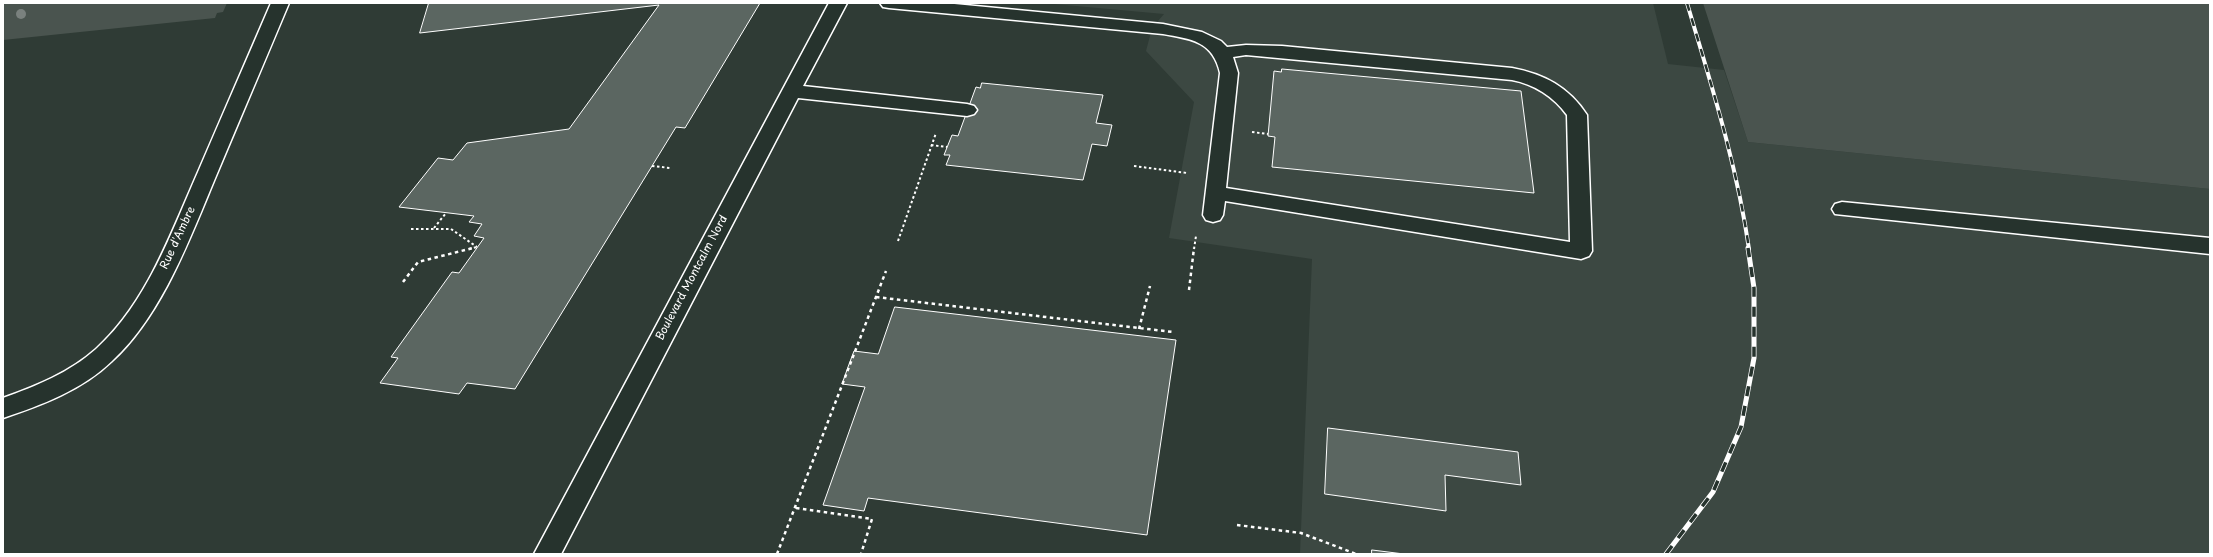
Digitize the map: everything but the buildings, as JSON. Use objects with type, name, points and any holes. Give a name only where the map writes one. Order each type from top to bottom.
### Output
[{"type":"street","name":"Rue d'Ambre","points":[[3,408],[51,390],[81,373],[104,355],[132,325],[170,260],[280,3]]},
{"type":"street","name":"Boulevard Montcalm Nord","points":[[547,554],[838,3]]},
{"type":"street","points":[[889,3],[1163,29],[1197,35],[1216,45],[1228,62],[1229,73],[1214,215]]},
{"type":"street","points":[[1217,185],[1581,251],[1577,115],[1556,93],[1539,81],[1525,76],[1512,74],[1289,53],[1246,50],[1223,53]]},
{"type":"street","points":[[792,91],[967,110]]},
{"type":"street","points":[[1842,209],[2210,246]]},
{"type":"path","points":[[898,242],[931,145],[939,126]]},
{"type":"path","points":[[931,145],[947,147]]},
{"type":"path","points":[[652,166],[670,168]]},
{"type":"path","points":[[1134,166],[1217,185]]},
{"type":"path","points":[[434,229],[446,213]]},
{"type":"path","points":[[1189,290],[1198,223],[1214,215]]},
{"type":"path","points":[[403,282],[418,262],[477,247],[451,229],[411,229]]},
{"type":"path","points":[[777,554],[886,271]]},
{"type":"path","points":[[1140,329],[1150,286]]},
{"type":"path","points":[[876,297],[1173,332]]},
{"type":"path","points":[[796,508],[872,519],[862,554]]},
{"type":"path","points":[[1237,525],[1301,533],[1356,554]]},
{"type":"shaded area","points":[[3,3],[227,3],[223,12],[217,13],[215,18],[3,40]]},
{"type":"shaded area","points":[[1043,3],[1653,3],[1668,64],[1724,70],[1748,142],[2210,189],[2210,554],[1300,554],[1312,259],[1169,238],[1194,102],[1146,51],[1152,28],[1164,14]]},
{"type":"shaded area","points":[[1703,3],[2210,3],[2210,189],[1748,142]]},
{"type":"railway","points":[[1687,3],[1714,94],[1738,187],[1749,249]]},
{"type":"railway","points":[[1666,554],[1713,492],[1741,427],[1754,358],[1754,288],[1748,248]]}]
